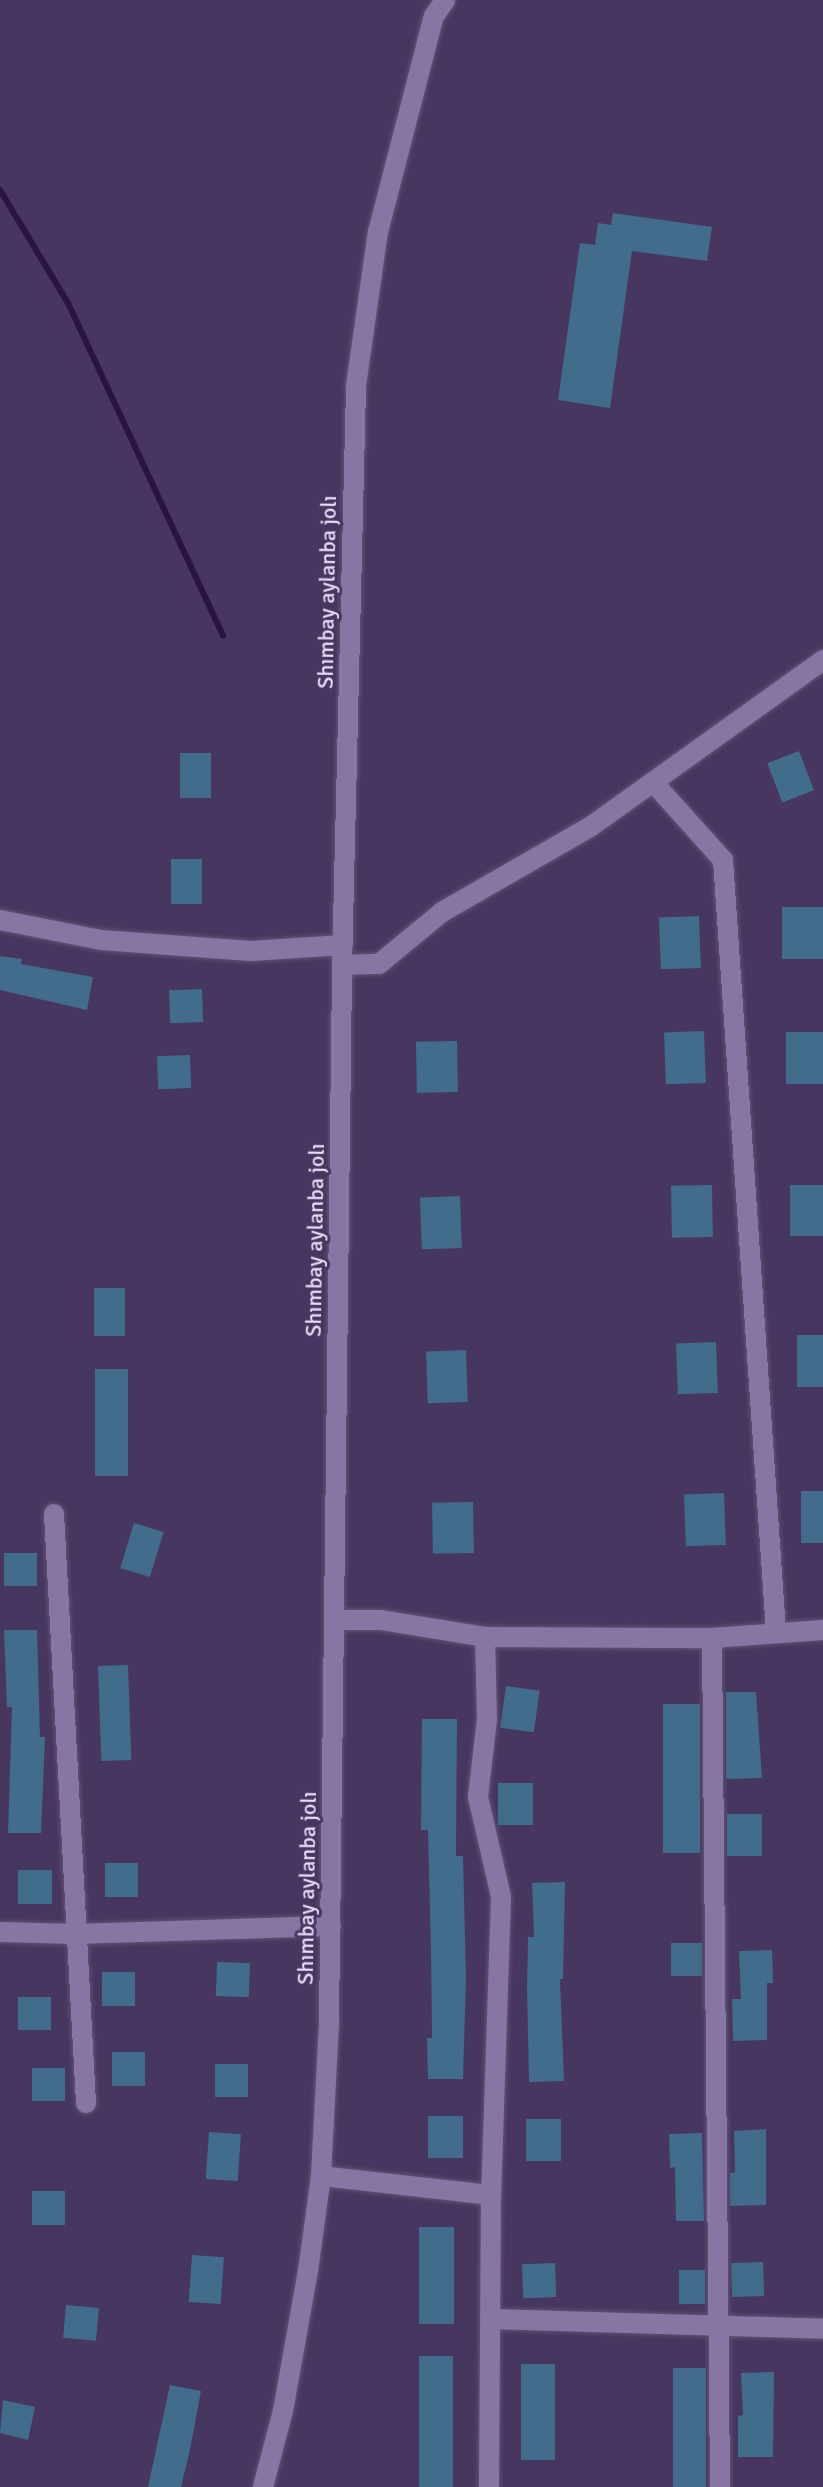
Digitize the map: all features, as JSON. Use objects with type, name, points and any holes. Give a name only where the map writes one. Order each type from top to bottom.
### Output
[{"type":"street","name":"Shımbay aylanba jolı","points":[[263,2487],[283,2411],[321,2176],[331,1926],[342,955],[356,386],[378,232],[434,16],[445,0]]},
{"type":"street","points":[[0,920],[116,942],[342,955],[379,964],[442,912],[590,827],[823,660]]},
{"type":"street","points":[[653,782],[723,860],[776,1631]]},
{"type":"street","points":[[54,1514],[86,2103]]},
{"type":"street","points":[[335,1620],[381,1620],[485,1637],[712,1638],[823,1630]]},
{"type":"street","points":[[485,1637],[487,1719],[478,1797],[501,1897],[491,2195],[489,2487]]},
{"type":"street","points":[[712,1638],[720,2487]]},
{"type":"street","points":[[0,1932],[75,1934],[331,1926]]},
{"type":"street","points":[[321,2176],[491,2195]]},
{"type":"street","points":[[492,2319],[823,2329]]},
{"type":"building","points":[[613,213],[712,227],[707,261],[632,251],[610,408],[558,400],[580,243],[595,245],[598,223],[611,225]]},
{"type":"building","points":[[799,751],[814,790],[782,802],[767,763]]},
{"type":"building","points":[[180,753],[211,753],[211,798],[180,798]]},
{"type":"building","points":[[171,859],[202,859],[202,904],[171,904]]},
{"type":"building","points":[[782,907],[823,907],[823,959],[782,959]]},
{"type":"building","points":[[699,916],[701,968],[661,969],[659,917]]},
{"type":"building","points":[[0,956],[22,959],[21,964],[93,977],[87,1010],[0,990]]},
{"type":"building","points":[[202,989],[203,1022],[170,1023],[169,990]]},
{"type":"building","points":[[704,1031],[706,1083],[666,1084],[664,1032]]},
{"type":"building","points":[[786,1032],[823,1032],[823,1084],[786,1084]]},
{"type":"building","points":[[457,1041],[458,1092],[417,1093],[416,1042]]},
{"type":"building","points":[[190,1055],[191,1088],[158,1089],[157,1056]]},
{"type":"building","points":[[712,1185],[713,1237],[672,1238],[671,1186]]},
{"type":"building","points":[[790,1185],[823,1185],[823,1236],[790,1236]]},
{"type":"building","points":[[460,1196],[462,1248],[422,1249],[420,1197]]},
{"type":"building","points":[[94,1288],[125,1288],[125,1336],[94,1336]]},
{"type":"building","points":[[797,1335],[823,1335],[823,1387],[797,1387]]},
{"type":"building","points":[[716,1342],[718,1393],[678,1394],[676,1343]]},
{"type":"building","points":[[466,1350],[468,1402],[428,1403],[426,1351]]},
{"type":"building","points":[[95,1369],[128,1369],[128,1476],[95,1476]]},
{"type":"building","points":[[801,1491],[823,1491],[823,1543],[801,1543]]},
{"type":"building","points":[[724,1493],[726,1545],[686,1546],[684,1494]]},
{"type":"building","points":[[473,1502],[474,1553],[433,1554],[432,1503]]},
{"type":"building","points":[[134,1523],[164,1532],[150,1577],[120,1568]]},
{"type":"building","points":[[4,1553],[37,1553],[37,1586],[4,1586]]},
{"type":"building","points":[[4,1630],[37,1630],[40,1737],[45,1737],[41,1833],[8,1833],[12,1707],[7,1707]]},
{"type":"building","points":[[128,1665],[131,1760],[101,1761],[98,1666]]},
{"type":"building","points":[[506,1686],[540,1691],[534,1732],[500,1728]]},
{"type":"building","points":[[726,1692],[756,1692],[762,1778],[726,1779]]},
{"type":"building","points":[[663,1704],[700,1704],[700,1853],[663,1853]]},
{"type":"building","points":[[422,1719],[457,1719],[456,1856],[463,1856],[466,1979],[463,2079],[428,2079],[427,2038],[432,2038],[431,1951],[428,1830],[421,1830]]},
{"type":"building","points":[[498,1783],[533,1783],[533,1825],[498,1825]]},
{"type":"building","points":[[727,1814],[762,1814],[762,1856],[727,1856]]},
{"type":"building","points":[[105,1863],[138,1863],[138,1897],[105,1897]]},
{"type":"building","points":[[18,1870],[52,1870],[52,1904],[18,1904]]},
{"type":"building","points":[[565,1882],[563,1979],[560,1979],[564,2081],[529,2082],[527,1988],[528,1937],[534,1937],[532,1883]]},
{"type":"building","points":[[671,1943],[702,1943],[702,1976],[671,1976]]},
{"type":"building","points":[[772,1950],[773,1983],[767,1983],[767,2040],[733,2041],[732,1999],[741,1999],[739,1951]]},
{"type":"building","points":[[217,1962],[250,1963],[249,1997],[216,1996]]},
{"type":"building","points":[[102,1972],[135,1972],[135,2006],[102,2006]]},
{"type":"building","points":[[18,1997],[51,1997],[51,2030],[18,2030]]},
{"type":"building","points":[[112,2052],[145,2052],[145,2086],[112,2086]]},
{"type":"building","points":[[215,2064],[248,2064],[248,2097],[215,2097]]},
{"type":"building","points":[[32,2068],[65,2068],[65,2101],[32,2101]]},
{"type":"building","points":[[428,2116],[463,2116],[463,2158],[428,2158]]},
{"type":"building","points":[[526,2119],[561,2119],[561,2161],[526,2161]]},
{"type":"building","points":[[766,2129],[766,2205],[730,2206],[730,2173],[735,2172],[734,2131]]},
{"type":"building","points":[[209,2132],[241,2134],[238,2181],[206,2179]]},
{"type":"building","points":[[702,2133],[704,2221],[676,2221],[675,2167],[670,2168],[669,2134]]},
{"type":"building","points":[[32,2191],[65,2191],[65,2225],[32,2225]]},
{"type":"building","points":[[419,2227],[454,2227],[454,2324],[419,2324]]},
{"type":"building","points":[[192,2255],[224,2257],[221,2304],[189,2302]]},
{"type":"building","points":[[763,2262],[764,2296],[732,2297],[731,2263]]},
{"type":"building","points":[[555,2263],[556,2297],[523,2298],[522,2264]]},
{"type":"building","points":[[679,2270],[705,2270],[705,2304],[679,2304]]},
{"type":"building","points":[[66,2305],[99,2308],[96,2341],[63,2338]]},
{"type":"building","points":[[419,2356],[453,2356],[453,2487],[419,2487]]},
{"type":"building","points":[[521,2364],[555,2364],[555,2460],[521,2460]]},
{"type":"building","points":[[673,2368],[706,2368],[706,2487],[673,2487]]},
{"type":"building","points":[[774,2372],[773,2457],[738,2457],[738,2416],[743,2415],[741,2373]]},
{"type":"building","points":[[170,2385],[201,2391],[190,2450],[181,2487],[148,2487]]},
{"type":"building","points":[[3,2400],[35,2407],[28,2440],[0,2433]]},
{"type":"waterway","points":[[0,190],[68,303],[223,636]]}]
